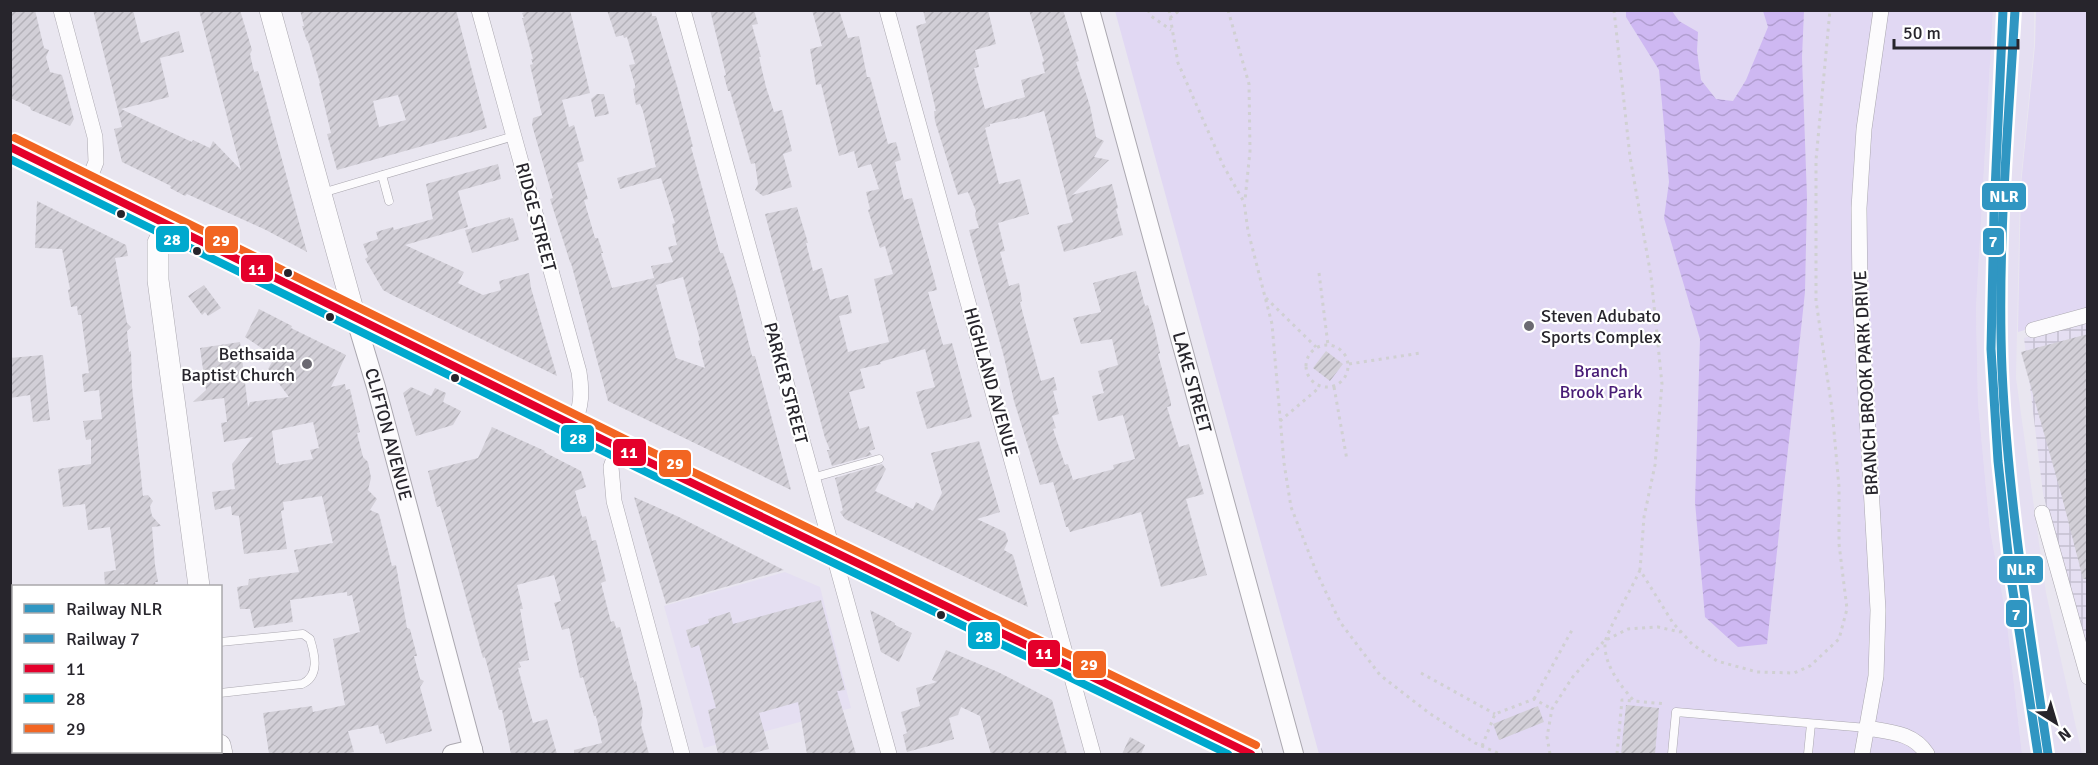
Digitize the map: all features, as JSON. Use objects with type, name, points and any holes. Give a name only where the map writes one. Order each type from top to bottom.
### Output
[{"type":"main road","name":"CLIFTON AVENUE","points":[[270,10],[355,317]]},
{"type":"main road","points":[[10,147],[573,425],[1251,754]]},
{"type":"main road","points":[[166,225],[158,243],[157,273],[199,585]]},
{"type":"street","points":[[61,10],[95,137],[96,162],[87,185]]},
{"type":"street","name":"RIDGE STREET","points":[[479,10],[579,372],[579,413],[573,425]]},
{"type":"street","name":"PARKER STREET","points":[[683,10],[889,754]]},
{"type":"street","name":"HIGHLAND AVENUE","points":[[887,10],[1094,754]]},
{"type":"street","name":"LAKE STREET","points":[[1090,10],[1294,754]]},
{"type":"street","name":"BRANCH BROOK PARK DRIVE","points":[[1862,754],[1876,676],[1878,618],[1860,292],[1859,208],[1864,129],[1881,10]]},
{"type":"street","points":[[2033,330],[2088,315]]},
{"type":"street","name":"CLIFTON AVENUE","points":[[355,317],[379,398],[473,752]]},
{"type":"street","points":[[618,447],[611,467],[614,501],[682,754]]},
{"type":"street","points":[[2042,513],[2085,658],[2088,677]]},
{"type":"street","points":[[1868,728],[1905,735],[1914,739],[1927,754]]},
{"type":"street","points":[[452,754],[473,752]]},
{"type":"lane","points":[[320,193],[514,136]]},
{"type":"lane","points":[[382,175],[389,201]]},
{"type":"lane","points":[[812,478],[879,459]]},
{"type":"lane","points":[[222,642],[303,634],[310,639],[315,672],[310,681],[302,684],[222,693]]},
{"type":"lane","points":[[1672,754],[1676,712],[1868,728]]},
{"type":"lane","points":[[1808,754],[1811,724]]},
{"type":"path","points":[[1148,10],[1151,16],[1171,30]]},
{"type":"path","points":[[1169,10],[1178,63],[1223,165],[1244,202]]},
{"type":"path","points":[[1170,18],[1180,10]]},
{"type":"path","points":[[1228,10],[1249,84],[1251,151],[1244,202],[1248,231],[1272,324],[1284,463],[1291,507],[1316,571],[1340,621],[1380,675],[1429,713],[1482,746],[1500,754]]},
{"type":"path","points":[[1550,754],[1547,738],[1552,709],[1572,678],[1604,641],[1640,570],[1644,518],[1655,465],[1662,384],[1650,276],[1630,157],[1614,10]]},
{"type":"path","points":[[1640,570],[1661,606],[1681,632],[1692,644],[1717,661],[1757,672],[1794,673],[1810,666],[1839,639],[1847,609],[1839,544],[1839,487],[1832,410],[1816,300],[1816,160],[1830,10]]},
{"type":"path","points":[[1319,273],[1328,345]]},
{"type":"path","points":[[1265,297],[1316,347]]},
{"type":"path","points":[[1328,345],[1342,351],[1348,364],[1345,378],[1334,387],[1320,387],[1305,372],[1306,358],[1316,347],[1328,345]]},
{"type":"path","points":[[1348,364],[1421,353]]},
{"type":"path","points":[[1280,422],[1320,387]]},
{"type":"path","points":[[1334,387],[1347,460]]},
{"type":"path","points":[[1604,641],[1628,629],[1658,627],[1681,632]]},
{"type":"path","points":[[1482,746],[1495,714],[1534,699],[1572,630]]},
{"type":"path","points":[[1604,641],[1608,661],[1617,682],[1634,701]]},
{"type":"path","points":[[1421,673],[1495,714]]},
{"type":"path","points":[[1534,699],[1552,709]]},
{"type":"path","points":[[1617,754],[1622,700],[1666,704]]},
{"type":"shaded area","points":[[1993,11],[2034,11],[2034,46],[2020,188],[2016,378],[2046,593],[2082,754],[2022,754],[2006,615],[1990,530],[1978,403],[1976,309]]},
{"type":"shaded area","points":[[2087,321],[2088,663],[2084,664],[2043,493],[2024,338]]},
{"type":"shaded area","points":[[785,572],[820,587],[851,708],[704,748],[664,606]]},
{"type":"green space","name":"Branch Brook Park","points":[[1115,11],[1993,11],[1976,309],[1978,403],[1990,530],[2006,615],[2022,754],[1319,754]]},
{"type":"green space","points":[[2036,11],[2087,11],[2087,312],[2018,332],[2021,185],[2035,46]]},
{"type":"water","points":[[1626,11],[1672,11],[1679,21],[1698,32],[1697,51],[1701,80],[1716,99],[1733,101],[1746,80],[1768,27],[1763,11],[1804,11],[1802,57],[1807,198],[1805,292],[1767,644],[1738,647],[1705,617],[1695,502],[1700,339],[1664,218],[1669,182],[1659,70],[1626,17]]},
{"type":"building","points":[[10,10],[35,10],[44,48],[49,50],[46,57],[50,72],[62,75],[74,119],[70,126],[31,110],[30,107],[10,98]]},
{"type":"building","points":[[93,10],[133,10],[141,43],[179,31],[184,52],[160,58],[169,97],[121,109],[192,142],[193,140],[210,148],[213,141],[241,170],[199,10],[240,10],[252,50],[250,54],[254,72],[258,71],[307,252],[266,230],[187,194],[185,196],[170,188],[171,186],[122,162],[114,129],[122,127]]},
{"type":"building","points":[[300,10],[456,10],[487,128],[337,170],[327,134],[331,133],[320,83],[302,26],[304,26]],"holes":[[[398,95],[406,120],[379,127],[373,101]]]},
{"type":"building","points":[[531,10],[570,10],[590,93],[562,100],[569,127],[574,125],[584,161],[577,163],[588,199],[584,200],[595,238],[598,238],[603,253],[601,253],[612,288],[654,278],[676,358],[705,368],[683,277],[656,285],[651,266],[673,262],[668,247],[677,245],[672,224],[675,223],[661,178],[620,189],[617,178],[656,167],[643,111],[640,104],[636,105],[633,89],[635,85],[629,65],[635,64],[627,37],[624,38],[623,35],[616,37],[607,10],[651,10],[652,16],[656,16],[677,86],[720,253],[723,253],[735,289],[791,490],[608,401],[571,263],[550,199],[553,198],[532,125],[533,118],[542,115],[530,65],[533,64],[531,59],[533,59],[522,18],[524,18],[522,13]]},
{"type":"building","points":[[710,10],[754,10],[758,24],[752,25],[766,87],[774,112],[782,110],[792,151],[783,154],[792,187],[763,196],[755,190],[758,184],[755,163],[751,164],[730,91],[728,91]]},
{"type":"building","points":[[812,10],[839,10],[848,38],[859,36],[867,77],[870,77],[888,144],[896,142],[901,160],[895,162],[904,200],[912,198],[933,274],[937,290],[928,292],[943,345],[952,343],[972,417],[927,429],[916,392],[935,387],[925,349],[860,369],[865,388],[849,392],[859,429],[869,426],[875,449],[869,451],[872,455],[832,466],[827,450],[830,450],[765,214],[797,207],[808,243],[806,243],[813,271],[822,268],[830,300],[848,295],[852,313],[839,316],[848,352],[889,342],[874,279],[893,274],[885,246],[880,248],[868,210],[870,209],[866,192],[879,189],[871,164],[858,168],[854,151],[839,156],[821,84],[816,85],[810,49],[822,46]]},
{"type":"building","points":[[923,10],[988,10],[996,44],[975,50],[979,67],[974,68],[985,109],[1025,97],[1021,80],[1045,73],[1042,62],[1044,61],[1029,10],[1063,10],[1079,61],[1076,62],[1090,106],[1096,137],[1104,141],[1094,157],[1109,160],[1072,195],[1112,184],[1123,235],[1064,252],[1057,226],[1073,222],[1044,111],[990,124],[985,128],[999,184],[1020,179],[1029,214],[998,223],[1005,251],[1000,252],[1009,286],[1019,283],[1022,301],[1020,302],[1041,381],[1054,377],[1057,390],[1053,391],[1059,414],[1052,416],[1056,428],[1053,429],[1065,465],[1068,464],[1073,480],[1114,469],[1113,465],[1135,459],[1123,415],[1098,421],[1092,396],[1104,393],[1098,371],[1118,365],[1112,339],[1081,344],[1073,318],[1101,312],[1093,283],[1136,271],[1145,306],[1148,305],[1154,326],[1160,353],[1158,354],[1171,403],[1171,406],[1167,407],[1179,447],[1189,444],[1204,494],[1186,499],[1207,575],[1161,587],[1141,512],[1070,532],[1066,527],[1053,482],[1040,485],[1014,401],[969,230],[979,228],[976,211],[968,192],[958,195],[935,121],[934,111],[936,111],[916,26],[926,23]]},
{"type":"building","points":[[597,94],[604,94],[609,114],[595,117],[591,99]]},
{"type":"building","points":[[498,164],[501,179],[458,191],[468,227],[405,245],[464,272],[458,283],[483,295],[501,290],[499,281],[529,273],[531,288],[557,376],[383,290],[365,259],[368,257],[363,244],[378,239],[376,232],[393,227],[394,230],[433,219],[426,184]]},
{"type":"building","points":[[37,201],[126,245],[128,256],[115,258],[127,323],[131,327],[127,331],[129,352],[131,351],[132,386],[143,496],[148,495],[153,501],[150,506],[152,516],[161,526],[152,527],[158,582],[155,582],[156,585],[124,585],[124,583],[105,585],[104,572],[116,570],[110,527],[88,530],[85,504],[63,507],[58,469],[91,464],[91,439],[86,440],[83,421],[102,419],[99,390],[84,392],[82,374],[89,373],[81,315],[78,315],[77,306],[71,307],[62,249],[35,248]]},
{"type":"building","points":[[510,217],[510,219],[513,218],[519,240],[472,253],[465,230]]},
{"type":"building","points":[[204,285],[221,308],[208,316],[205,312],[202,315],[188,296]]},
{"type":"building","points":[[259,309],[292,326],[291,328],[346,355],[331,387],[345,384],[346,390],[350,389],[360,432],[357,433],[363,457],[368,462],[371,478],[368,490],[377,499],[370,510],[379,514],[392,566],[396,565],[407,628],[410,629],[417,656],[414,656],[420,679],[424,681],[420,687],[432,731],[386,744],[378,725],[348,731],[354,752],[269,754],[263,713],[312,706],[313,712],[345,705],[333,639],[360,632],[352,595],[347,596],[347,592],[290,600],[293,622],[254,628],[250,609],[240,609],[237,587],[248,585],[249,579],[299,572],[294,550],[333,543],[322,496],[283,502],[284,510],[281,511],[287,549],[244,554],[239,516],[232,515],[231,506],[215,510],[212,492],[235,489],[232,464],[253,437],[224,442],[221,423],[227,422],[224,398],[193,402],[206,390],[200,348],[240,342],[248,407],[250,402],[289,397],[268,369],[275,357],[245,337]],"holes":[[[313,422],[319,448],[310,450],[313,459],[279,465],[276,463],[272,431]]]},
{"type":"building","points":[[2088,334],[2088,579],[2083,579],[2021,352]]},
{"type":"building","points":[[1326,351],[1343,364],[1330,381],[1313,368]]},
{"type":"building","points":[[43,355],[50,420],[33,422],[30,395],[10,398],[10,358]]},
{"type":"building","points":[[411,387],[431,396],[435,388],[446,393],[443,402],[461,411],[453,425],[416,436],[403,393]]},
{"type":"building","points":[[492,427],[545,451],[581,471],[586,487],[575,491],[582,517],[586,516],[592,541],[596,540],[606,581],[601,583],[611,622],[614,621],[616,628],[620,627],[634,682],[636,681],[643,712],[641,725],[649,754],[574,754],[574,750],[602,743],[583,677],[580,678],[569,628],[562,630],[554,603],[561,601],[554,575],[517,585],[523,609],[520,609],[529,660],[519,662],[521,667],[518,668],[533,723],[547,719],[557,754],[511,754],[502,710],[499,710],[428,471],[478,458]]},
{"type":"building","points":[[979,441],[1000,512],[977,519],[1005,532],[1008,541],[1004,550],[1013,555],[1028,607],[845,519],[840,512],[843,510],[835,478],[882,464],[886,469],[875,491],[913,509],[916,502],[933,511],[942,493],[931,453]]},
{"type":"building","points":[[634,497],[679,517],[784,570],[666,604]]},
{"type":"building","points":[[821,600],[845,690],[837,691],[856,754],[807,754],[798,702],[759,713],[769,749],[750,754],[718,754],[708,710],[716,708],[699,645],[691,648],[686,630],[709,623],[708,619],[730,612],[733,624]]},
{"type":"building","points":[[870,610],[912,633],[899,662],[881,652]]},
{"type":"building","points":[[946,650],[998,672],[1052,700],[1067,754],[991,754],[980,716],[961,707],[958,715],[949,718],[954,739],[907,752],[903,735],[907,733],[901,712],[920,706],[916,688],[937,682],[932,680]]},
{"type":"building","points":[[1626,705],[1659,708],[1655,754],[1621,754]]},
{"type":"building","points":[[1538,706],[1544,722],[1499,740],[1493,724]]},
{"type":"building","points":[[1130,737],[1145,745],[1141,754],[1122,754]]},
{"type":"rail line","name":"7","points":[[2003,10],[1991,349],[1998,461],[2010,572],[2038,754]]},
{"type":"rail line","name":"NLR","points":[[2015,10],[2002,235],[2002,370],[2014,514],[2048,754]]},
{"type":"transit line","name":"29","points":[[15,138],[623,438],[1256,745]]},
{"type":"transit line","name":"11","points":[[10,147],[618,447],[1251,754]]},
{"type":"transit line","name":"28","points":[[10,159],[613,456],[1228,754]]},
{"type":"place","name":"Steven Adubato Sports Complex","points":[[1529,326]]},
{"type":"place","name":"Bethsaida Baptist Church","points":[[307,364]]}]
